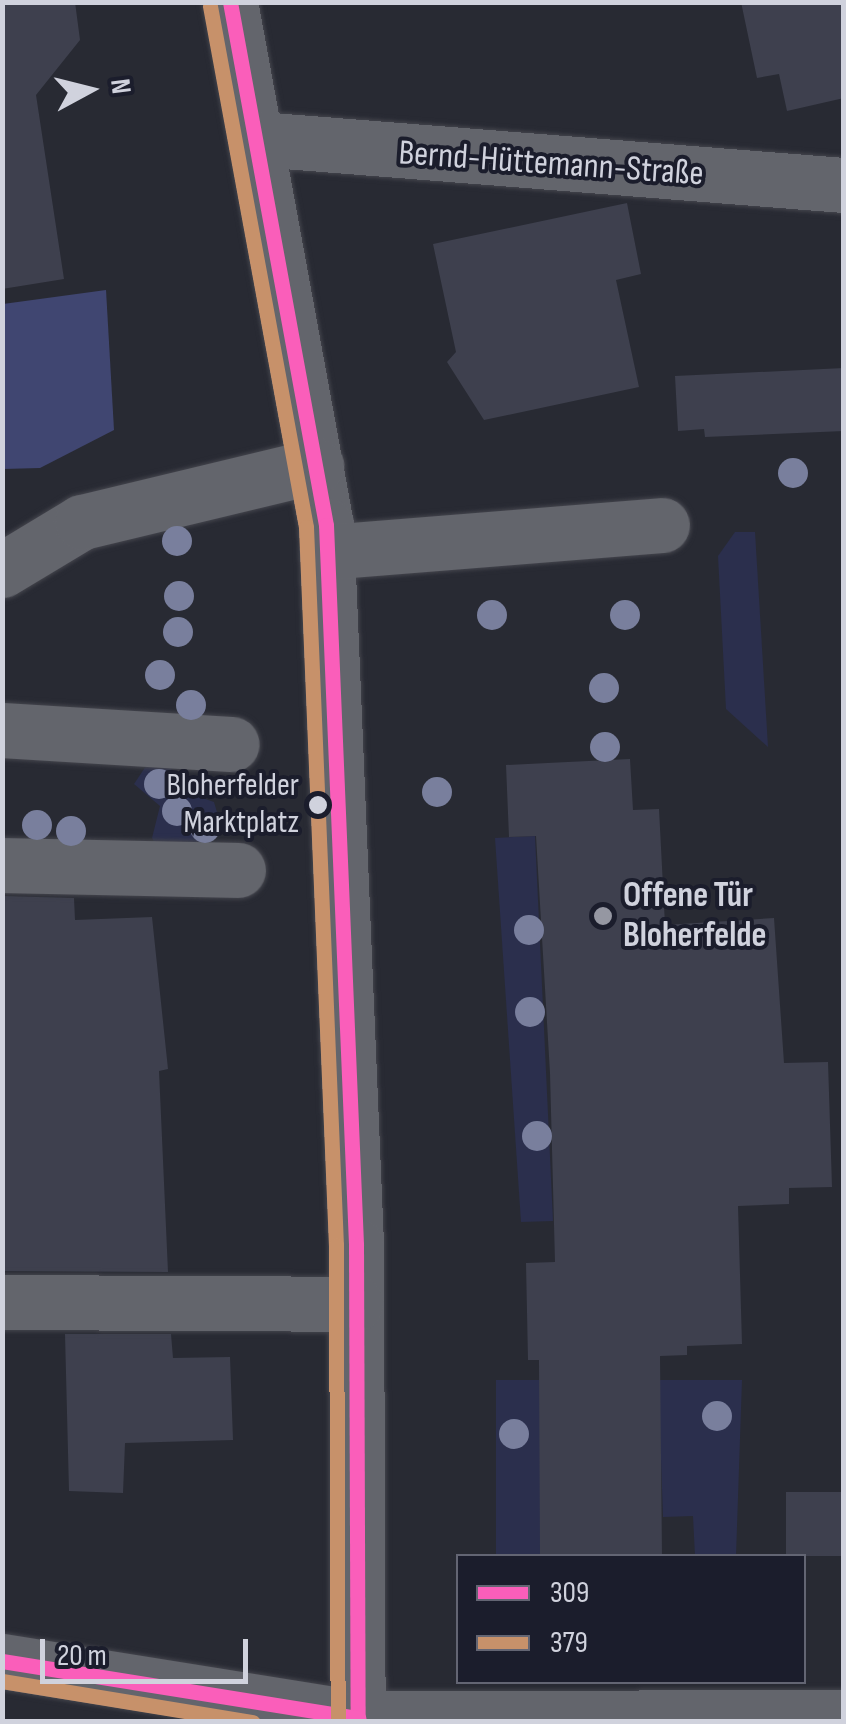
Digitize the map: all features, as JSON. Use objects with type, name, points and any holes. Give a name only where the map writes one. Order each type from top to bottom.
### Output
[{"type":"street","points":[[230,2],[260,139],[316,466],[326,552],[343,820],[356,1304],[358,1720]]},
{"type":"street","name":"Bernd-Hüttemann-Straße","points":[[260,139],[844,185]]},
{"type":"street","points":[[2,570],[82,522],[316,466]]},
{"type":"street","points":[[326,552],[662,524]]},
{"type":"street","points":[[2,730],[232,744]]},
{"type":"street","points":[[2,866],[238,870]]},
{"type":"street","points":[[2,1302],[356,1304]]},
{"type":"street","points":[[2,1661],[358,1720],[844,1717]]},
{"type":"shaded area","points":[[106,290],[114,430],[40,468],[3,469],[3,304]]},
{"type":"shaded area","points":[[735,532],[755,532],[768,747],[726,709],[718,556]]},
{"type":"shaded area","points":[[168,763],[183,791],[214,802],[219,819],[208,851],[159,850],[152,838],[160,806],[134,784],[146,766]]},
{"type":"shaded area","points":[[535,836],[553,1221],[521,1222],[495,838]]},
{"type":"shaded area","points":[[496,1380],[742,1380],[736,1554],[695,1554],[693,1516],[663,1517],[660,1431],[540,1432],[540,1554],[496,1554]]},
{"type":"building","points":[[2,2],[75,2],[80,40],[36,95],[64,279],[2,289]]},
{"type":"building","points":[[741,2],[844,2],[844,98],[787,111],[779,74],[757,78]]},
{"type":"building","points":[[627,203],[641,274],[616,280],[639,387],[484,420],[447,362],[456,352],[433,244]]},
{"type":"building","points":[[844,368],[844,431],[705,437],[704,429],[678,431],[675,376]]},
{"type":"building","points":[[630,759],[633,810],[659,809],[665,925],[774,918],[784,1063],[828,1062],[832,1187],[789,1188],[789,1204],[738,1206],[742,1344],[687,1346],[687,1355],[660,1356],[662,1554],[540,1554],[539,1360],[528,1360],[526,1263],[555,1262],[550,1073],[536,836],[509,837],[506,765]]},
{"type":"building","points":[[2,896],[74,898],[75,920],[152,917],[168,1069],[159,1071],[168,1272],[2,1271]]},
{"type":"building","points":[[65,1334],[171,1334],[173,1358],[230,1357],[233,1440],[125,1443],[123,1493],[69,1491]]},
{"type":"building","points":[[786,1492],[844,1492],[844,1556],[786,1554]]},
{"type":"transit line","name":"309","points":[[230,2],[326,525],[356,1245],[358,1718]]},
{"type":"transit line","name":"379","points":[[210,6],[306,527],[336,1245],[338,1722]]},
{"type":"transit line","name":"309","points":[[2,1661],[358,1718]]},
{"type":"transit line","name":"379","points":[[2,1681],[253,1722]]},
{"type":"place","name":"Bloherfelder Marktplatz","points":[[318,805]]},
{"type":"place","name":"Offene Tür Bloherfelde","points":[[603,916]]}]
